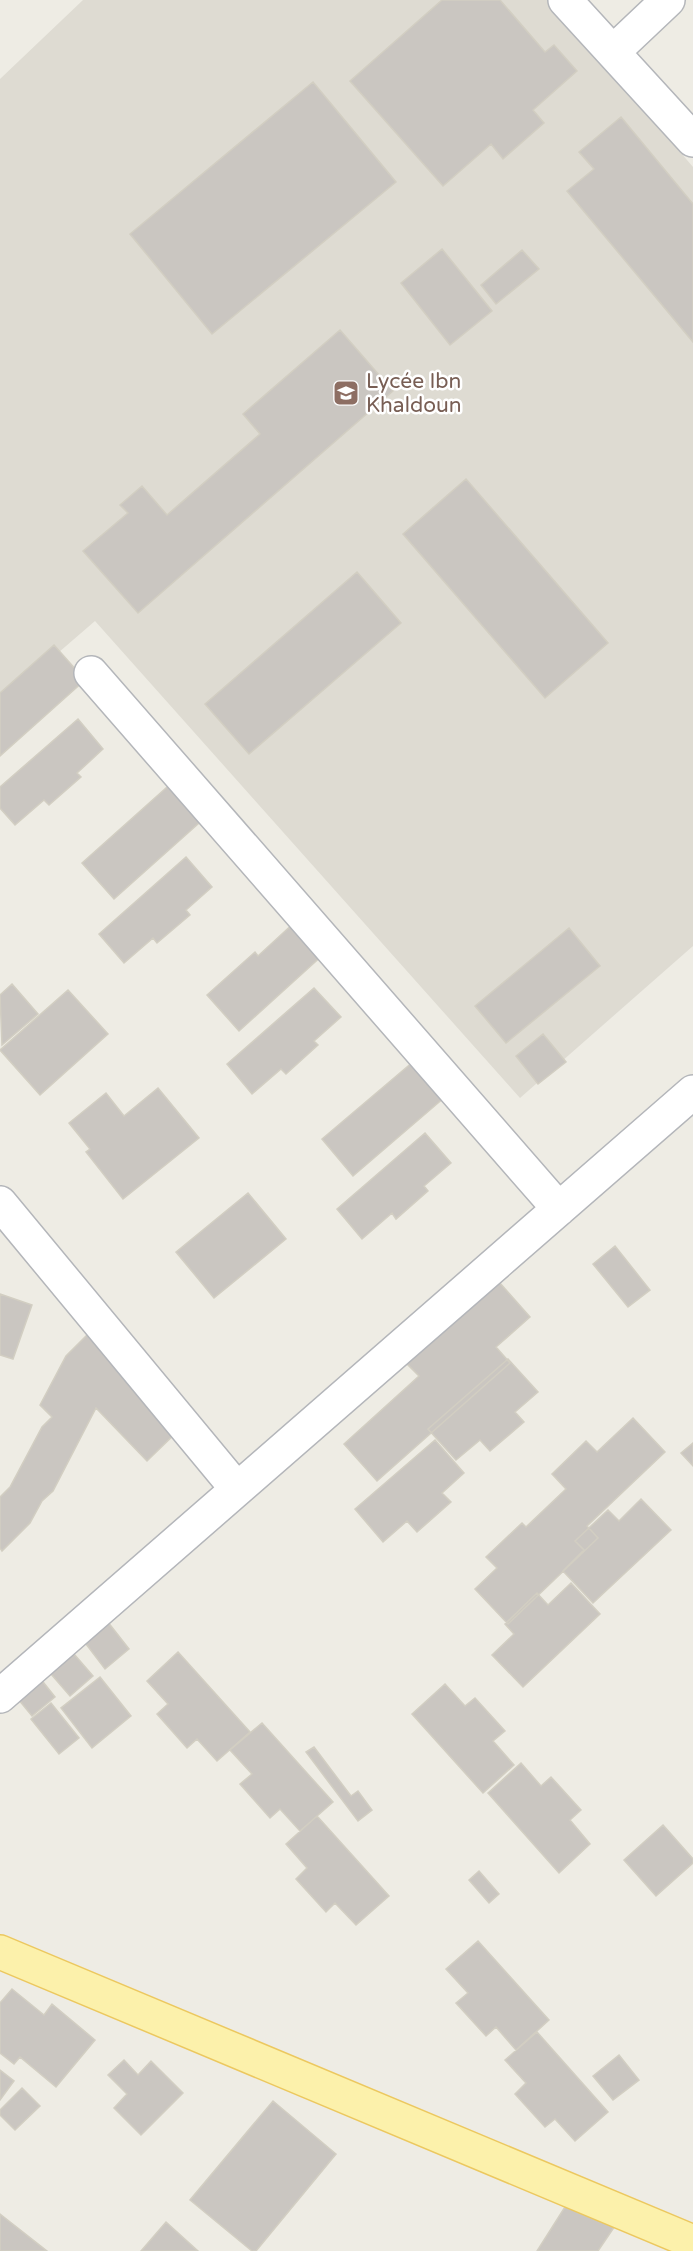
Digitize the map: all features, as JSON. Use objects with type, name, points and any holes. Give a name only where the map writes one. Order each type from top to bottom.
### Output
[{"type":"main road","points":[[0,1952],[693,2242]]},
{"type":"street","points":[[565,0],[693,140]]},
{"type":"street","points":[[613,52],[668,0]]},
{"type":"street","points":[[91,673],[560,1209]]},
{"type":"street","points":[[0,1696],[693,1092]]},
{"type":"street","points":[[0,1203],[237,1490]]},
{"type":"shaded area","name":"Lycée Ibn Khaldoun","points":[[83,0],[549,0],[693,167],[693,946],[520,1098],[95,621],[0,703],[0,79]]},
{"type":"building","points":[[442,0],[500,0],[545,52],[554,45],[577,71],[533,110],[544,123],[503,159],[491,144],[443,186],[350,81]]},
{"type":"building","points":[[313,82],[396,182],[212,334],[130,234]]},
{"type":"building","points":[[621,117],[693,204],[693,342],[567,191],[594,169],[579,152]]},
{"type":"building","points":[[442,249],[492,311],[450,345],[401,283]]},
{"type":"building","points":[[522,250],[539,269],[496,304],[481,285]]},
{"type":"building","points":[[340,330],[393,391],[138,613],[83,551],[128,513],[120,505],[142,486],[167,515],[260,434],[243,414]]},
{"type":"building","points":[[466,479],[608,643],[545,698],[403,534]]},
{"type":"building","points":[[357,572],[401,623],[249,754],[205,704]]},
{"type":"building","points":[[54,645],[85,680],[0,756],[0,693]]},
{"type":"building","points":[[78,719],[103,749],[77,773],[81,777],[49,805],[44,800],[15,825],[0,808],[0,787]]},
{"type":"building","points":[[185,771],[217,807],[114,899],[82,863]]},
{"type":"building","points":[[186,857],[212,887],[186,910],[190,915],[157,943],[153,938],[124,963],[99,934]]},
{"type":"building","points":[[296,921],[325,953],[239,1031],[207,995],[255,952],[258,956]]},
{"type":"building","points":[[569,928],[600,966],[506,1043],[475,1006]]},
{"type":"building","points":[[12,984],[38,1014],[2,1045],[0,995]]},
{"type":"building","points":[[314,988],[341,1017],[314,1041],[318,1045],[286,1074],[281,1069],[252,1094],[227,1064]]},
{"type":"building","points":[[68,990],[108,1034],[40,1095],[0,1050]]},
{"type":"building","points":[[543,1034],[566,1062],[538,1084],[516,1056]]},
{"type":"building","points":[[414,1061],[445,1097],[353,1176],[322,1139]]},
{"type":"building","points":[[158,1088],[199,1138],[123,1199],[86,1152],[90,1149],[69,1123],[106,1093],[124,1116]]},
{"type":"building","points":[[425,1133],[451,1163],[424,1186],[428,1191],[396,1219],[392,1213],[362,1239],[337,1209]]},
{"type":"building","points":[[248,1193],[286,1239],[214,1298],[176,1252]]},
{"type":"building","points":[[615,1246],[650,1290],[628,1307],[593,1264]]},
{"type":"building","points":[[499,1282],[530,1317],[496,1347],[510,1363],[377,1481],[344,1444],[419,1376],[407,1364]]},
{"type":"building","points":[[0,1294],[32,1305],[13,1359],[0,1355]]},
{"type":"building","points":[[89,1333],[182,1427],[147,1461],[96,1408],[53,1491],[42,1501],[30,1523],[2,1551],[0,1548],[0,1497],[10,1487],[42,1427],[52,1417],[40,1405],[66,1356]]},
{"type":"building","points":[[508,1359],[538,1392],[515,1412],[524,1422],[490,1451],[480,1440],[456,1460],[428,1429]]},
{"type":"building","points":[[633,1418],[665,1452],[587,1526],[598,1538],[508,1624],[475,1589],[497,1568],[486,1557],[522,1523],[526,1527],[566,1489],[552,1474],[586,1441],[597,1452]]},
{"type":"building","points":[[435,1440],[464,1473],[442,1493],[451,1502],[417,1532],[407,1521],[383,1542],[355,1509]]},
{"type":"building","points":[[693,1443],[693,1466],[681,1453]]},
{"type":"building","points":[[641,1499],[671,1530],[593,1603],[563,1571],[584,1550],[575,1541],[608,1510],[619,1521]]},
{"type":"building","points":[[571,1583],[600,1614],[523,1687],[492,1655],[514,1634],[505,1624],[537,1593],[548,1605]]},
{"type":"building","points":[[100,1612],[129,1649],[105,1669],[76,1631]]},
{"type":"building","points":[[61,1639],[93,1676],[70,1696],[38,1659]]},
{"type":"building","points":[[178,1652],[250,1732],[217,1761],[197,1739],[187,1748],[157,1714],[168,1704],[147,1681]]},
{"type":"building","points":[[24,1658],[55,1697],[32,1716],[0,1677]]},
{"type":"building","points":[[100,1677],[131,1716],[92,1748],[61,1708]]},
{"type":"building","points":[[445,1684],[465,1706],[475,1698],[505,1731],[493,1741],[514,1765],[483,1793],[412,1714]]},
{"type":"building","points":[[51,1703],[79,1738],[59,1754],[31,1719]]},
{"type":"building","points":[[262,1723],[333,1802],[300,1831],[280,1809],[270,1818],[240,1784],[252,1774],[230,1750]]},
{"type":"building","points":[[314,1747],[351,1796],[358,1791],[372,1810],[358,1821],[306,1752]]},
{"type":"building","points":[[521,1763],[541,1786],[551,1777],[581,1810],[570,1820],[590,1844],[559,1873],[488,1793]]},
{"type":"building","points":[[317,1816],[389,1896],[356,1925],[335,1903],[326,1912],[296,1879],[307,1868],[286,1844]]},
{"type":"building","points":[[663,1825],[693,1859],[693,1863],[656,1896],[624,1860]]},
{"type":"building","points":[[479,1871],[499,1894],[489,1903],[469,1880]]},
{"type":"building","points":[[478,1941],[549,2020],[516,2050],[496,2027],[486,2036],[456,2003],[468,1993],[446,1969]]},
{"type":"building","points":[[12,1989],[44,2015],[52,2004],[95,2040],[56,2087],[20,2057],[14,2064],[0,2053],[0,2003]]},
{"type":"building","points":[[537,2032],[608,2112],[575,2141],[555,2119],[545,2127],[515,2094],[526,2083],[505,2060]]},
{"type":"building","points":[[619,2055],[639,2080],[613,2100],[593,2076]]},
{"type":"building","points":[[124,2060],[138,2075],[151,2061],[183,2093],[141,2135],[114,2108],[127,2094],[108,2075]]},
{"type":"building","points":[[0,2070],[14,2081],[0,2100]]},
{"type":"building","points":[[22,2088],[40,2106],[15,2130],[0,2115],[0,2110]]},
{"type":"building","points":[[273,2101],[336,2154],[256,2251],[252,2251],[190,2200]]},
{"type":"building","points":[[571,2193],[617,2223],[598,2251],[537,2251],[565,2207],[563,2206]]},
{"type":"building","points":[[0,2214],[47,2251],[0,2251]]},
{"type":"building","points":[[166,2222],[198,2251],[141,2251]]},
{"type":"place","name":"Lycée Ibn Khaldoun","points":[[346,393]]}]
